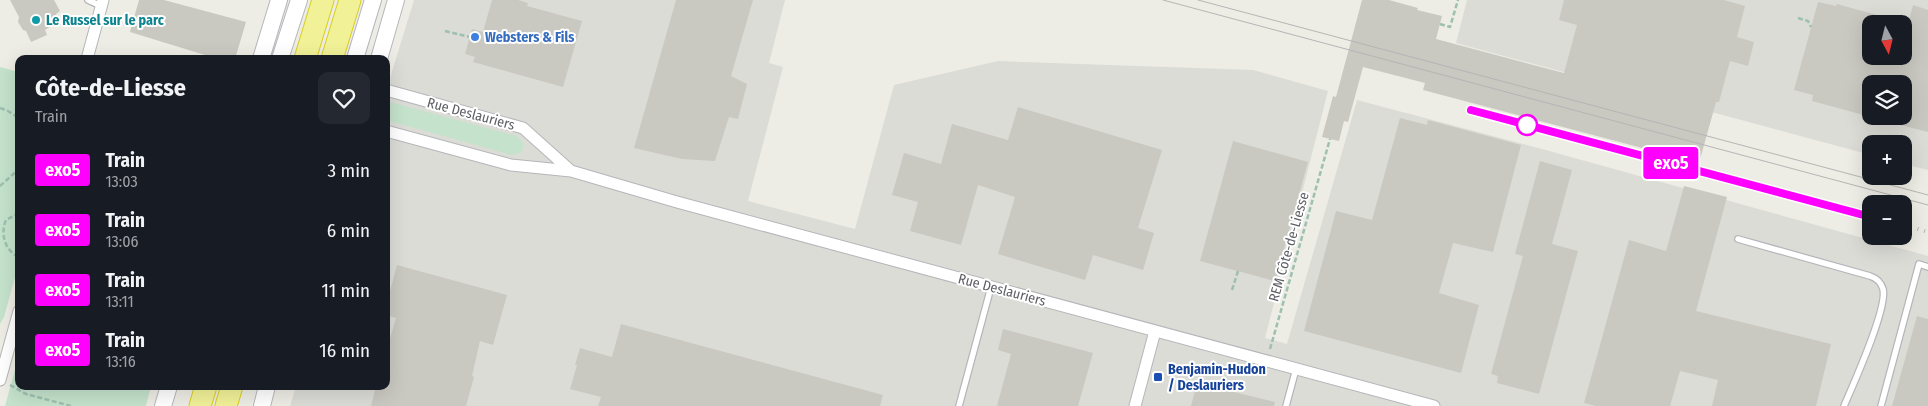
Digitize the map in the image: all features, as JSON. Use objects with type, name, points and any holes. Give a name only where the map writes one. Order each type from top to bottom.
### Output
[{"type":"highway","points":[[333,55],[350,0]]},
{"type":"highway","points":[[306,55],[321,8]]},
{"type":"highway","points":[[200,406],[205,390]]},
{"type":"highway","points":[[226,406],[231,390]]},
{"type":"main road","points":[[262,55],[279,0]]},
{"type":"main road","points":[[356,55],[373,0]]},
{"type":"main road","points":[[380,55],[396,0]]},
{"type":"main road","points":[[281,55],[297,5]]},
{"type":"main road","points":[[163,406],[168,390]]},
{"type":"main road","points":[[262,406],[266,390]]},
{"type":"street","points":[[88,55],[103,3]]},
{"type":"street","name":"Rue Deslauriers","points":[[390,91],[523,128],[571,171]]},
{"type":"street","name":"Rue Deslauriers","points":[[390,132],[511,165],[571,171],[658,197],[1434,406]]},
{"type":"street","points":[[5,382],[5,344],[15,320]]},
{"type":"street","points":[[1134,406],[1155,331]]},
{"type":"lane","points":[[88,0],[103,3]]},
{"type":"lane","points":[[1738,240],[1870,276],[1881,284],[1884,295],[1872,338],[1844,406]]},
{"type":"lane","points":[[1881,406],[1919,264],[1928,267]]},
{"type":"lane","points":[[959,406],[991,287]]},
{"type":"lane","points":[[1286,406],[1296,369]]},
{"type":"path","points":[[1440,24],[1450,27],[1458,0]]},
{"type":"path","points":[[1798,18],[1808,21],[1811,27]]},
{"type":"path","points":[[445,30],[470,37]]},
{"type":"path","points":[[0,108],[15,115]]},
{"type":"path","name":"REM Côte-de-Liesse","points":[[1267,361],[1330,138]]},
{"type":"path","points":[[0,186],[15,173]]},
{"type":"path","points":[[15,215],[8,218],[2,226],[7,248],[15,254]]},
{"type":"path","points":[[1232,290],[1238,271]]},
{"type":"path","points":[[19,390],[26,394],[71,406]]},
{"type":"shaded area","points":[[414,0],[785,0],[769,63],[783,67],[748,201],[855,229],[894,85],[998,61],[1253,70],[1328,91],[1265,338],[1287,344],[1357,100],[1862,238],[1862,245],[1888,245],[1928,256],[1928,406],[290,406],[295,390],[390,390],[390,78]]},
{"type":"shaded area","points":[[1467,0],[1928,0],[1928,170],[1912,166],[1912,135],[1862,135],[1862,153],[1456,43]]},
{"type":"green space","points":[[0,67],[15,71],[15,277],[4,317],[0,324]]},
{"type":"green space","points":[[390,102],[517,136],[523,143],[523,149],[519,153],[512,155],[390,121]]},
{"type":"green space","points":[[15,370],[15,390],[150,390],[146,406],[5,406]]},
{"type":"building","name":"Le Russel sur le parc","points":[[10,0],[54,0],[60,11],[56,14],[58,18],[49,23],[51,26],[45,30],[47,35],[31,42],[26,31],[23,30],[18,22],[19,17]]},
{"type":"building","points":[[139,0],[164,0],[246,22],[236,55],[205,55],[130,32]]},
{"type":"building","points":[[492,0],[518,0],[528,3],[527,6],[582,21],[563,87],[473,62],[475,57],[465,54],[472,29],[483,32]]},
{"type":"building","points":[[676,0],[753,0],[731,76],[747,84],[738,119],[729,117],[715,161],[682,159],[634,148]]},
{"type":"building","points":[[1362,0],[1389,0],[1442,16],[1436,39],[1564,73],[1577,25],[1559,20],[1564,0],[1724,0],[1745,6],[1737,37],[1754,42],[1748,66],[1730,61],[1699,163],[1423,90],[1425,83],[1363,67],[1348,122],[1344,121],[1339,141],[1322,137],[1333,96],[1336,97]]},
{"type":"building","points":[[1818,2],[1836,6],[1837,4],[1877,15],[1862,15],[1862,65],[1912,65],[1912,15],[1910,15],[1913,5],[1928,10],[1928,132],[1901,125],[1912,125],[1912,75],[1862,75],[1862,115],[1812,101],[1813,95],[1794,90]]},
{"type":"building","points":[[1018,107],[1162,150],[1138,228],[1154,233],[1143,270],[1093,255],[1085,280],[998,254],[1015,197],[978,185],[961,245],[910,231],[918,202],[892,195],[904,153],[941,164],[952,124],[1008,140]]},
{"type":"building","points":[[1400,118],[1427,125],[1428,120],[1521,145],[1493,252],[1453,243],[1439,293],[1479,305],[1461,373],[1304,331],[1336,211],[1372,220]]},
{"type":"building","points":[[1233,141],[1308,162],[1275,281],[1200,261]]},
{"type":"building","points":[[1540,161],[1572,170],[1552,244],[1578,251],[1539,394],[1497,383],[1498,376],[1491,374],[1523,256],[1515,254]]},
{"type":"building","points":[[1684,186],[1727,197],[1696,311],[1831,344],[1816,406],[1712,406],[1718,380],[1680,371],[1670,406],[1596,406],[1584,403],[1629,240],[1666,251]]},
{"type":"building","points":[[397,265],[507,295],[493,345],[480,341],[472,376],[474,377],[466,406],[371,406],[375,390],[390,390],[390,338],[396,318],[390,316],[390,291]]},
{"type":"building","points":[[1917,316],[1928,319],[1928,406],[1892,406]]},
{"type":"building","points":[[621,324],[883,395],[880,406],[598,406],[601,397],[570,389],[577,365],[575,365],[580,348],[612,357]]},
{"type":"building","points":[[1003,329],[1093,353],[1078,406],[997,406],[1011,354],[998,350]]},
{"type":"building","points":[[1197,383],[1275,402],[1274,406],[1191,406]]},
{"type":"tram line","points":[[1163,0],[1928,205]]},
{"type":"tram line","points":[[1198,0],[1928,195]]},
{"type":"railway","points":[[1471,110],[1862,215]]},
{"type":"railway","points":[[1912,227],[1928,232]]},
{"type":"train","name":"exo5","points":[[1471,110],[1862,215]]},
{"type":"place","name":"Le Russel sur le parc","points":[[36,20]]},
{"type":"place","name":"Websters & Fils","points":[[475,37]]},
{"type":"place","name":"Benjamin-Hudon / Deslauriers","points":[[1158,377]]}]
